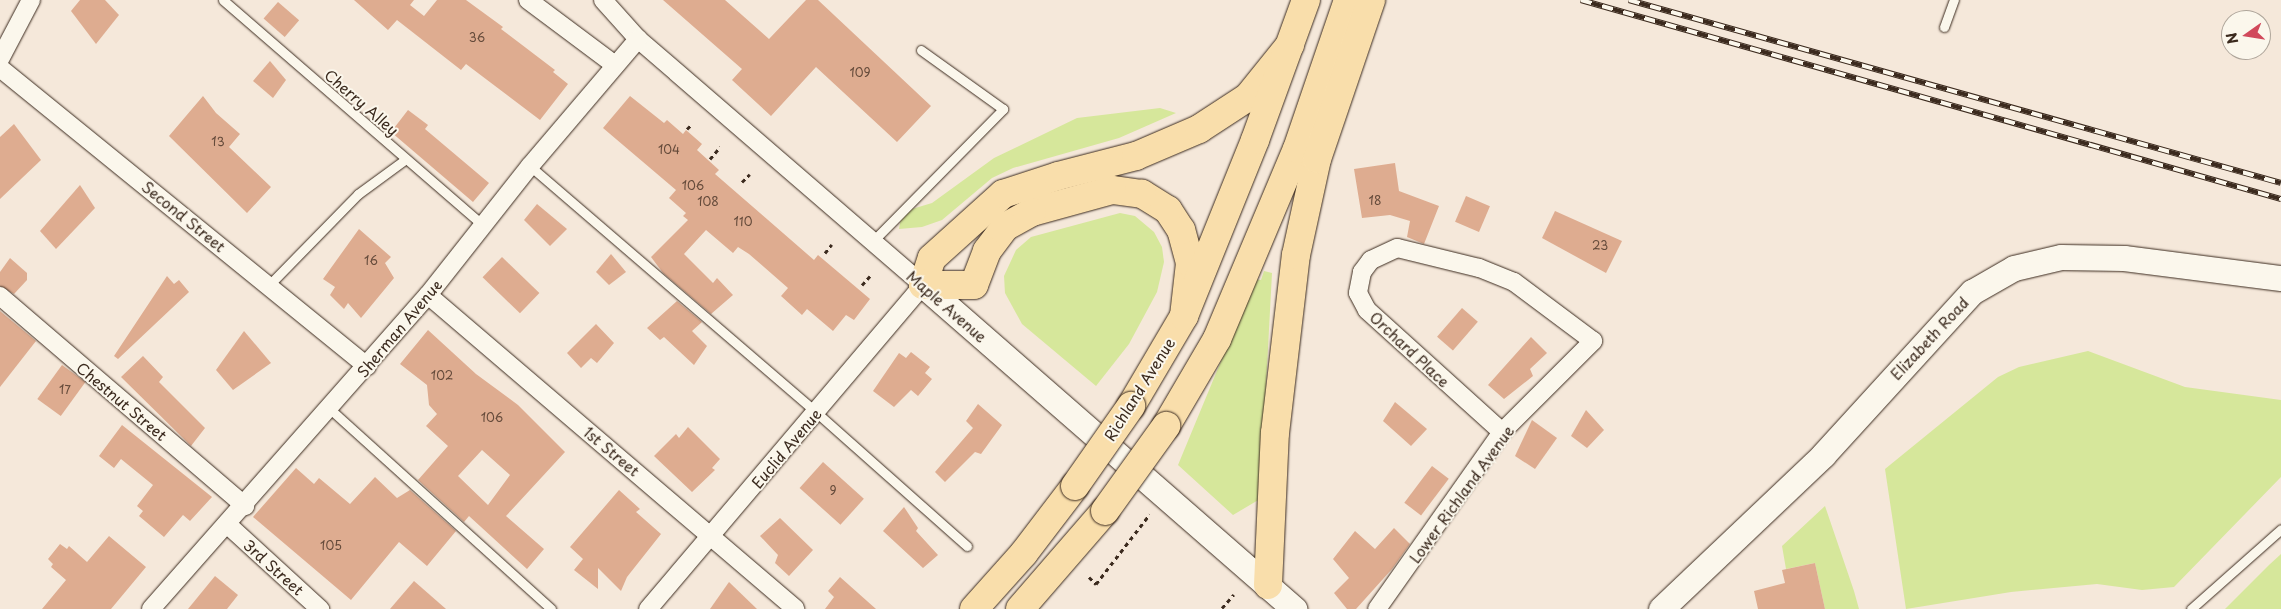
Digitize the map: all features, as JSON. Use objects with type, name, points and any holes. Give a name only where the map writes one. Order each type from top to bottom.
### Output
[{"type":"main road","name":"Richland Avenue","points":[[974,609],[1024,553],[1075,486],[1131,406],[1184,316],[1255,140],[1306,0]]},
{"type":"main road","points":[[1268,585],[1276,433],[1286,322],[1296,255],[1307,154],[1348,0]]},
{"type":"main road","points":[[1020,609],[1105,510],[1166,426],[1217,339],[1307,154],[1371,0]]},
{"type":"main road","points":[[1184,316],[1190,263],[1182,230],[1168,210],[1142,194],[1112,190],[1032,212],[1005,227],[987,251],[974,285],[923,285],[932,258],[1003,194],[1058,176],[1136,156],[1199,129],[1248,97],[1290,45]]},
{"type":"main road","name":"Elizabeth Road","points":[[1660,609],[1823,455],[1972,292],[2014,268],[2061,258],[2124,258],[2281,278]]},
{"type":"main road","name":"Maple Avenue","points":[[923,285],[1295,609]]},
{"type":"street","points":[[0,59],[31,0]]},
{"type":"street","points":[[528,0],[615,65]]},
{"type":"street","name":"Maple Avenue","points":[[603,0],[638,39],[923,285]]},
{"type":"street","name":"Sherman Avenue","points":[[151,609],[245,506],[367,366],[428,294],[530,166],[638,39]]},
{"type":"street","name":"Second Street","points":[[0,68],[270,284],[367,366]]},
{"type":"street","name":"Orchard Place","points":[[1502,432],[1367,310],[1358,293],[1362,272],[1371,260],[1397,248],[1479,268],[1514,282],[1593,340]]},
{"type":"street","name":"Euclid Avenue","points":[[648,609],[712,536],[923,285]]},
{"type":"street","name":"1st Street","points":[[428,294],[795,609]]},
{"type":"street","name":"Chestnut Street","points":[[0,296],[245,506]]},
{"type":"street","name":"Lower Richland Avenue","points":[[1376,609],[1502,432],[1593,340]]},
{"type":"street","name":"3rd Street","points":[[228,525],[320,609]]},
{"type":"lane","name":"Cherry Alley","points":[[222,0],[483,225]]},
{"type":"lane","points":[[1944,27],[1954,0]]},
{"type":"lane","points":[[872,242],[1003,109],[921,50]]},
{"type":"lane","points":[[270,284],[358,194],[406,158]]},
{"type":"lane","points":[[530,166],[816,412],[967,546]]},
{"type":"lane","points":[[330,409],[551,609]]},
{"type":"lane","points":[[2191,609],[2281,529]]},
{"type":"path","points":[[687,129],[692,124]]},
{"type":"path","points":[[710,159],[720,147]]},
{"type":"path","points":[[742,182],[750,174]]},
{"type":"path","points":[[825,253],[832,244]]},
{"type":"path","points":[[862,284],[870,276]]},
{"type":"path","points":[[1089,577],[1096,584],[1144,520]]},
{"type":"path","points":[[1222,608],[1234,594]]},
{"type":"green space","points":[[1160,108],[1176,113],[1119,138],[1013,168],[992,178],[942,220],[922,227],[899,229],[902,212],[932,203],[994,158],[1077,118]]},
{"type":"green space","points":[[1120,213],[1135,216],[1154,232],[1162,247],[1164,262],[1157,292],[1129,344],[1096,386],[1022,324],[1005,293],[1004,276],[1016,250],[1031,237]]},
{"type":"green space","points":[[1264,271],[1272,273],[1260,499],[1233,515],[1178,465],[1255,279],[1261,280]]},
{"type":"green space","points":[[2088,351],[2185,387],[2281,400],[2281,477],[2174,587],[2142,590],[2097,584],[2011,592],[1906,609],[1885,469],[1998,377],[2019,367]]},
{"type":"green space","points":[[1825,506],[1859,609],[1825,609],[1815,563],[1786,569],[1782,546]]},
{"type":"green space","points":[[2281,554],[2281,609],[2225,609],[2269,565]]},
{"type":"building","points":[[80,0],[105,0],[119,15],[96,44],[71,11]]},
{"type":"building","points":[[354,0],[414,0],[410,5],[424,16],[437,0],[466,0],[503,27],[501,29],[555,70],[553,72],[568,84],[540,120],[466,64],[461,70],[397,20],[388,30]]},
{"type":"building","points":[[663,0],[725,0],[769,39],[806,0],[818,0],[931,106],[897,142],[816,67],[771,116],[732,80],[742,69]]},
{"type":"building","points":[[278,2],[299,20],[285,37],[264,19]]},
{"type":"building","points":[[270,61],[286,80],[273,98],[253,81]]},
{"type":"building","points":[[203,96],[216,113],[240,134],[229,147],[271,187],[247,213],[169,136]]},
{"type":"building","points":[[630,96],[664,123],[667,120],[683,134],[686,130],[702,144],[697,150],[719,170],[715,174],[814,260],[818,255],[870,299],[854,320],[846,315],[833,331],[807,309],[802,315],[781,296],[788,288],[749,254],[738,247],[733,253],[706,230],[684,254],[713,283],[717,278],[733,295],[711,314],[663,273],[651,257],[688,220],[683,216],[686,213],[669,198],[676,190],[603,128]]},
{"type":"building","points":[[408,110],[428,125],[425,129],[489,183],[473,202],[391,132]]},
{"type":"building","points":[[14,124],[41,160],[0,199],[0,137]]},
{"type":"building","points":[[1395,163],[1399,191],[1439,206],[1424,244],[1407,237],[1410,221],[1390,215],[1362,218],[1354,169]]},
{"type":"building","points":[[80,185],[95,208],[56,249],[40,231]]},
{"type":"building","points":[[1466,196],[1490,206],[1479,232],[1455,222]]},
{"type":"building","points":[[537,204],[567,229],[550,246],[524,220]]},
{"type":"building","points":[[1555,211],[1622,241],[1606,273],[1542,238]]},
{"type":"building","points":[[359,229],[391,257],[385,263],[394,278],[361,318],[348,303],[344,309],[330,295],[335,287],[323,279]]},
{"type":"building","points":[[611,254],[626,272],[609,285],[596,272]]},
{"type":"building","points":[[502,257],[539,293],[520,313],[483,277]]},
{"type":"building","points":[[10,258],[27,273],[27,280],[14,294],[0,286],[0,272]]},
{"type":"building","points":[[167,276],[174,284],[179,280],[189,292],[118,359],[114,356]]},
{"type":"building","points":[[677,301],[702,322],[692,331],[707,346],[694,365],[664,337],[660,340],[647,328]]},
{"type":"building","points":[[1462,308],[1478,322],[1453,350],[1437,337]]},
{"type":"building","points":[[0,311],[36,341],[0,387]]},
{"type":"building","points":[[596,324],[614,343],[597,363],[591,358],[581,368],[567,353]]},
{"type":"building","points":[[428,330],[476,374],[518,405],[565,452],[506,516],[544,549],[527,569],[469,516],[464,522],[418,480],[448,446],[426,426],[437,414],[429,405],[427,385],[400,364]],"holes":[[[482,450],[510,475],[488,505],[458,476]]]},
{"type":"building","points":[[244,331],[271,363],[233,390],[216,370]]},
{"type":"building","points":[[1531,337],[1547,353],[1530,369],[1533,376],[1504,399],[1488,385]]},
{"type":"building","points":[[911,352],[930,367],[925,373],[932,379],[918,396],[911,390],[894,407],[873,391],[899,353],[906,358]]},
{"type":"building","points":[[143,356],[163,377],[159,382],[205,428],[191,446],[121,377]]},
{"type":"building","points":[[62,365],[85,382],[61,416],[37,399]]},
{"type":"building","points":[[1395,402],[1427,429],[1411,446],[1383,421]]},
{"type":"building","points":[[978,404],[1002,425],[981,454],[975,452],[945,482],[935,472],[973,428],[966,421]]},
{"type":"building","points":[[1586,410],[1604,430],[1587,448],[1571,436]]},
{"type":"building","points":[[1532,420],[1557,438],[1535,469],[1515,456]]},
{"type":"building","points":[[122,425],[212,497],[190,521],[183,515],[164,537],[139,516],[143,511],[137,506],[153,485],[121,459],[114,468],[99,456]]},
{"type":"building","points":[[688,427],[720,459],[712,468],[715,470],[692,492],[654,456],[676,434],[679,438]]},
{"type":"building","points":[[823,462],[864,499],[840,525],[800,488]]},
{"type":"building","points":[[1432,466],[1449,479],[1421,515],[1404,503]]},
{"type":"building","points":[[296,468],[314,484],[319,478],[350,504],[375,477],[397,498],[410,490],[456,531],[427,566],[399,542],[351,600],[253,517]]},
{"type":"building","points":[[619,490],[640,509],[636,512],[661,534],[627,577],[621,591],[598,568],[598,589],[574,570],[583,559],[570,547]]},
{"type":"building","points":[[904,507],[918,528],[916,531],[938,555],[923,568],[883,531]]},
{"type":"building","points":[[780,518],[813,550],[789,576],[775,563],[778,555],[760,536]]},
{"type":"building","points":[[1394,528],[1410,544],[1392,569],[1356,609],[1347,609],[1334,593],[1349,578],[1333,559],[1355,531],[1375,549]]},
{"type":"building","points":[[109,536],[146,567],[111,609],[42,609],[66,580],[51,567],[53,564],[48,559],[60,544],[67,549],[69,546],[87,562]]},
{"type":"building","points":[[1815,563],[1825,609],[1758,609],[1754,591],[1785,583],[1782,570]]},
{"type":"building","points":[[215,576],[238,595],[227,609],[188,609]]},
{"type":"building","points":[[840,577],[876,609],[825,609],[834,597],[828,591]]},
{"type":"building","points":[[414,581],[446,609],[390,609]]},
{"type":"building","points":[[729,582],[757,609],[710,609]]},
{"type":"railway","points":[[1581,0],[2281,199]]},
{"type":"railway","points":[[1629,0],[2281,183]]}]
